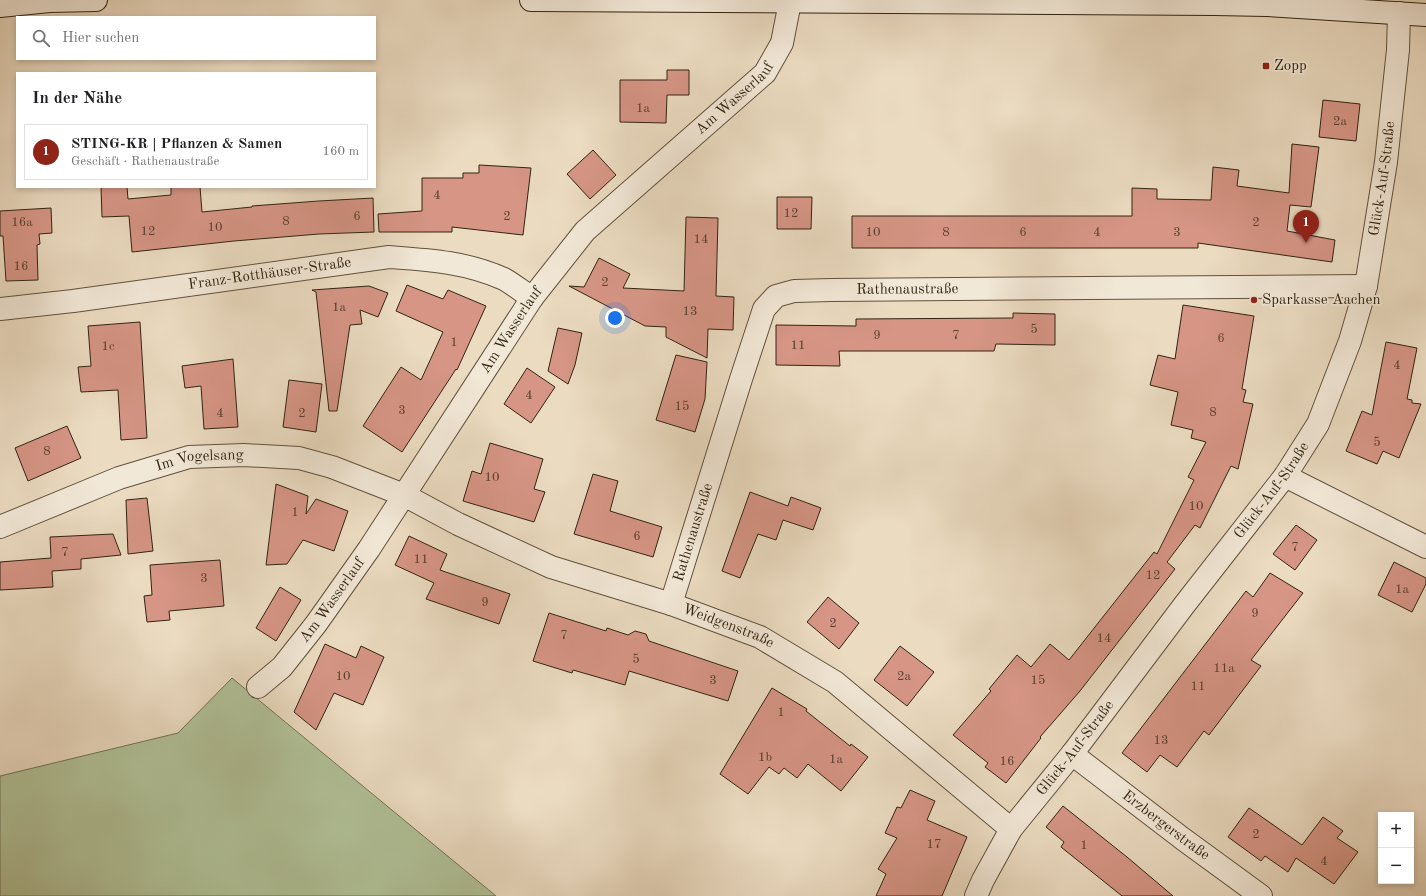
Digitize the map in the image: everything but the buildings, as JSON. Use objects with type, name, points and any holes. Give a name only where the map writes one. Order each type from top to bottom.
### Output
[{"type":"street","points":[[0,6],[48,1],[96,0]]},
{"type":"street","points":[[532,0],[1222,4],[1267,5],[1426,15]]},
{"type":"street","name":"Am Wasserlauf","points":[[258,687],[282,667],[316,624],[369,549],[532,298],[585,232],[766,73],[782,43],[790,2]]},
{"type":"street","name":"Glück-Auf-Straße","points":[[976,896],[983,880],[1011,829],[1072,754],[1185,604],[1285,476],[1318,424],[1350,341],[1366,286],[1386,162],[1398,50],[1399,13]]},
{"type":"street","name":"Franz-Rotthäuser-Straße","points":[[0,309],[73,301],[389,257],[440,261],[477,269],[505,280],[532,298]]},
{"type":"street","name":"Rathenaustraße","points":[[671,604],[738,386],[764,309],[776,296],[794,291],[824,290],[1366,286]]},
{"type":"street","name":"Im Vogelsang","points":[[0,527],[119,478],[189,457],[244,455],[299,458],[332,466],[404,495]]},
{"type":"street","points":[[1285,476],[1426,547]]},
{"type":"street","name":"Weidgenstraße","points":[[404,495],[458,524],[551,567],[671,604],[760,637],[835,682],[1011,829]]},
{"type":"street","name":"Erzbergerstraße","points":[[1072,754],[1183,839],[1262,896]]},
{"type":"green space","points":[[232,678],[496,896],[0,896],[0,776],[178,733]]},
{"type":"place","name":"Zopp","points":[[1266,66]]},
{"type":"place","name":"STING-KR | Pflanzen & Samen","points":[[1306,243]]},
{"type":"place","name":"Sparkasse Aachen","points":[[1254,300]]}]
